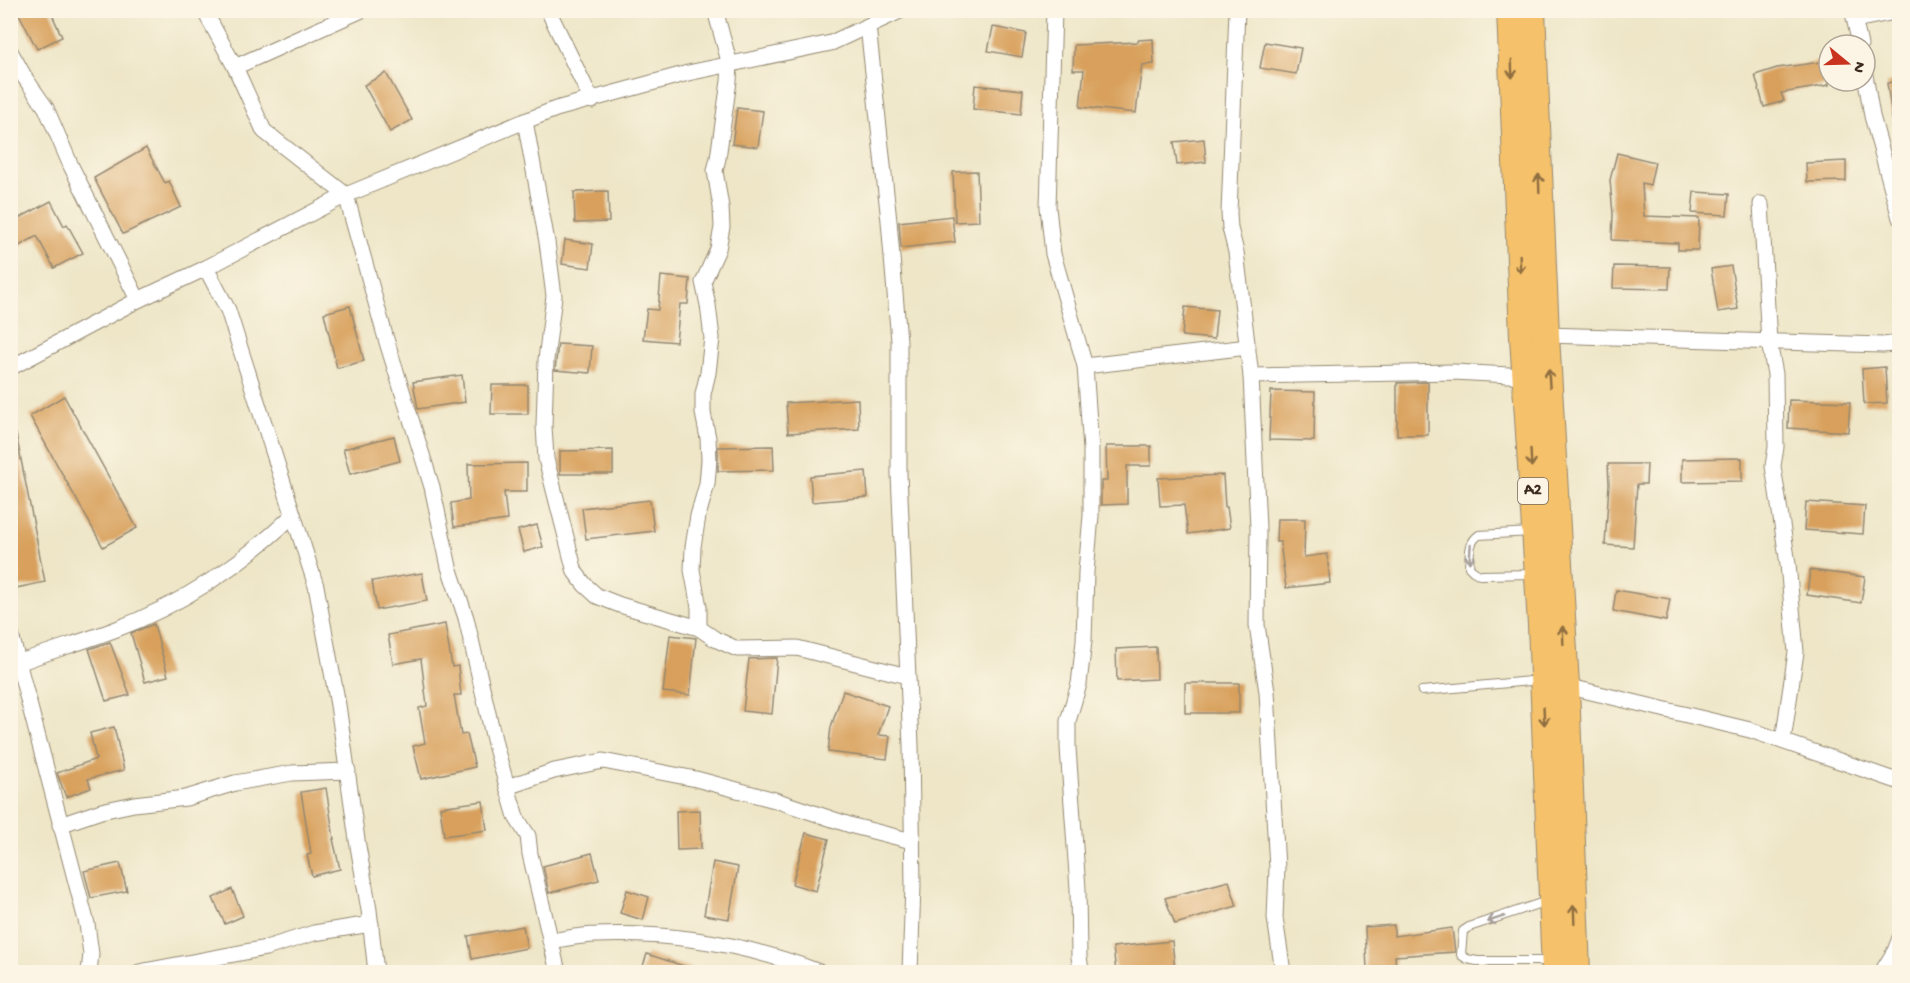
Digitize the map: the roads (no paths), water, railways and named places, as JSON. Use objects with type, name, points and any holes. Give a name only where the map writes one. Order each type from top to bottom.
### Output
[{"type":"highway","name":"A2","points":[[1510,10],[1523,337],[1538,574],[1554,683],[1552,900],[1562,969]]},
{"type":"highway","name":"A2","points":[[1532,10],[1545,335],[1562,969]]},
{"type":"street","points":[[204,10],[235,67],[264,131],[346,195],[386,339],[432,487],[449,567],[466,618],[507,787],[516,817],[528,836],[530,854],[558,972]]},
{"type":"street","points":[[235,67],[362,10]]},
{"type":"street","points":[[548,10],[592,101]]},
{"type":"street","points":[[699,628],[699,607],[692,570],[698,516],[707,484],[708,438],[702,413],[712,338],[703,282],[718,249],[722,227],[715,171],[730,65],[715,10]]},
{"type":"street","points":[[10,368],[138,300],[206,268],[346,195],[525,121],[556,109],[688,73],[831,43],[902,10]]},
{"type":"street","points":[[1054,10],[1048,207],[1053,254],[1085,366],[1091,450],[1091,516],[1086,572],[1084,641],[1079,684],[1068,721],[1078,889],[1078,957],[1083,972]]},
{"type":"street","points":[[1237,10],[1229,213],[1251,376],[1258,528],[1257,625],[1267,692],[1277,868],[1275,918],[1283,972]]},
{"type":"street","points":[[1858,33],[1854,15],[1899,11]]},
{"type":"street","points":[[868,26],[889,221],[899,341],[899,474],[911,745],[913,886],[910,972]]},
{"type":"street","points":[[10,51],[46,108],[71,166],[138,300]]},
{"type":"street","points":[[1868,93],[1899,218]]},
{"type":"street","points":[[525,121],[547,242],[554,297],[546,360],[544,426],[546,459],[575,573],[597,596],[699,628],[737,649],[797,648],[907,676]]},
{"type":"street","points":[[1761,204],[1769,342],[1775,374],[1776,447],[1773,466],[1788,564],[1796,652],[1783,741]]},
{"type":"street","points":[[206,268],[228,310],[316,586],[338,705],[371,924],[376,972]]},
{"type":"street","points":[[1545,335],[1899,344]]},
{"type":"street","points":[[1085,366],[1248,347]]},
{"type":"street","points":[[1251,376],[1454,372],[1527,376]]},
{"type":"street","points":[[18,663],[115,630],[194,591],[269,538],[293,515]]},
{"type":"street","points":[[10,631],[87,924],[91,954],[89,972]]},
{"type":"street","points":[[1554,683],[1750,730],[1899,782]]},
{"type":"street","points":[[507,787],[554,771],[603,761],[708,782],[775,800],[853,826],[912,841]]},
{"type":"street","points":[[60,825],[101,811],[186,798],[235,783],[292,773],[348,771]]},
{"type":"street","points":[[139,972],[266,948],[314,933],[371,924]]},
{"type":"street","points":[[550,941],[595,934],[682,938],[736,947],[790,961],[819,972]]},
{"type":"street","points":[[1882,972],[1898,947]]},
{"type":"lane","points":[[1536,532],[1479,535],[1471,544],[1469,567],[1480,575],[1538,574]]},
{"type":"lane","points":[[1422,690],[1554,683]]},
{"type":"lane","points":[[1552,900],[1469,927],[1463,932],[1461,955],[1477,961],[1562,969]]}]
